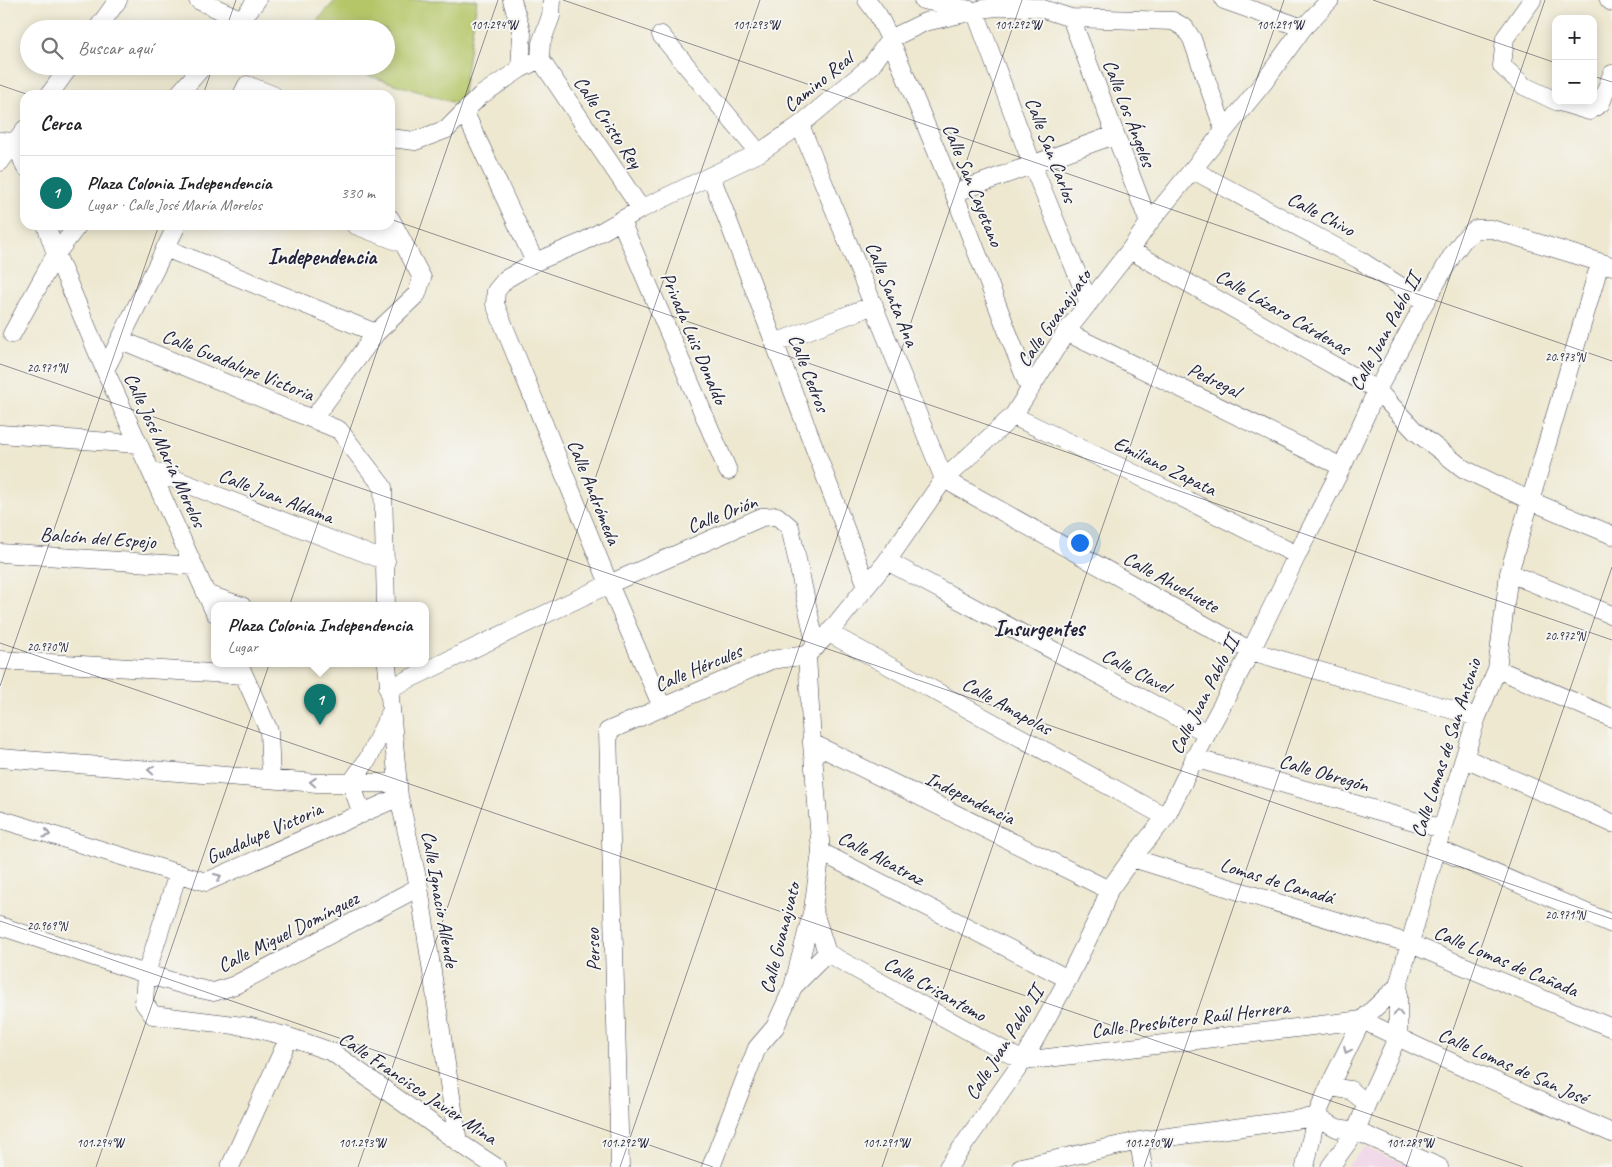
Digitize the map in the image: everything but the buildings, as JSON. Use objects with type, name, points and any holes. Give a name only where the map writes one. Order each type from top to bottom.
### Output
[{"type":"street","points":[[104,20],[118,0]]},
{"type":"street","points":[[198,0],[230,20]]},
{"type":"street","points":[[242,20],[257,0]]},
{"type":"street","points":[[512,0],[522,34],[520,69]]},
{"type":"street","points":[[395,140],[415,140],[447,129],[480,96],[520,69],[540,59],[542,43],[551,16],[552,0]]},
{"type":"street","name":"Calle San Cayetano","points":[[867,0],[878,15],[890,40],[954,193],[1030,390]]},
{"type":"street","points":[[923,0],[975,11]]},
{"type":"street","points":[[1224,0],[1303,28]]},
{"type":"street","name":"Calle Guanajuato","points":[[812,651],[829,633],[887,561],[944,479],[1013,416],[1066,332],[1149,223],[1264,82],[1303,28],[1330,0]]},
{"type":"street","points":[[1532,0],[1505,38],[1502,66],[1524,86],[1552,99]]},
{"type":"street","name":"Camino Real","points":[[496,291],[506,279],[535,262],[583,242],[641,209],[759,153],[800,125],[871,66],[890,40],[925,22],[1006,6],[1040,8],[1070,18],[1172,21],[1185,28],[1192,39],[1224,130]]},
{"type":"street","name":"Calle San Carlos","points":[[975,11],[1032,164],[1089,303]]},
{"type":"street","name":"Calle Los Ángeles","points":[[1070,18],[1149,223]]},
{"type":"street","points":[[662,35],[759,153]]},
{"type":"street","name":"Calle Cristo Rey","points":[[540,59],[641,209]]},
{"type":"street","points":[[1569,105],[1589,111],[1601,103],[1612,74]]},
{"type":"street","points":[[53,90],[63,75]]},
{"type":"street","points":[[182,90],[195,75]]},
{"type":"street","points":[[465,113],[535,262]]},
{"type":"street","name":"Calle Santa Ana","points":[[800,125],[944,479]]},
{"type":"street","points":[[954,193],[1114,135]]},
{"type":"street","points":[[0,162],[14,137]]},
{"type":"street","points":[[14,137],[20,153]]},
{"type":"street","name":"Calle Chivo","points":[[1193,170],[1358,259],[1425,302]]},
{"type":"street","name":"Calle Cedros","points":[[711,176],[867,586]]},
{"type":"street","name":"Privada Luis Donaldo","points":[[621,221],[728,471]]},
{"type":"street","points":[[313,419],[376,333],[416,294],[422,278],[395,228]]},
{"type":"street","name":"Calle Juan Pablo II","points":[[948,1167],[1023,1061],[1068,979],[1101,912],[1109,890],[1132,858],[1166,817],[1342,467],[1377,390],[1453,254],[1464,239],[1476,229],[1492,229],[1606,265]]},
{"type":"street","points":[[48,230],[105,370]]},
{"type":"street","points":[[12,334],[56,254],[74,230]]},
{"type":"street","name":"Calle José María Morelos","points":[[174,230],[105,370],[211,605]]},
{"type":"street","points":[[368,230],[402,243]]},
{"type":"street","points":[[165,248],[376,333]]},
{"type":"street","name":"Calle Lázaro Cárdenas","points":[[1130,250],[1377,390],[1415,431],[1464,468],[1531,502],[1610,528]]},
{"type":"street","name":"Calle Lomas de San Antonio","points":[[1330,1167],[1356,1131],[1398,1036],[1398,986],[1436,848],[1477,717],[1496,668],[1509,574],[1606,265]]},
{"type":"street","name":"Calle Andrómeda","points":[[496,291],[495,304],[609,584],[662,707]]},
{"type":"street","points":[[775,343],[874,305]]},
{"type":"street","name":"Pedregal","points":[[1066,332],[1342,467]]},
{"type":"street","name":"Calle Guadalupe Victoria","points":[[121,340],[339,430],[383,487],[386,561]]},
{"type":"street","name":"Emiliano Zapata","points":[[1013,416],[1137,475],[1297,555]]},
{"type":"street","points":[[0,434],[138,444]]},
{"type":"street","name":"Calle Juan Aldama","points":[[151,470],[386,561]]},
{"type":"street","name":"Calle Ahuehuete","points":[[944,479],[1251,651],[1477,717]]},
{"type":"street","name":"Calle Orión","points":[[388,689],[609,584],[762,517],[777,516],[790,527],[812,651]]},
{"type":"street","name":"Balcón del Espejo","points":[[0,553],[194,566]]},
{"type":"street","points":[[386,561],[386,602]]},
{"type":"street","name":"Calle Clavel","points":[[887,561],[1207,733]]},
{"type":"street","points":[[1509,574],[1612,615]]},
{"type":"street","points":[[206,594],[230,602]]},
{"type":"street","name":"Calle Amapolas","points":[[829,633],[1166,817]]},
{"type":"street","name":"Calle Hércules","points":[[608,731],[771,660],[812,651]]},
{"type":"street","name":"Calle Alcatraz","points":[[812,651],[812,743],[821,852],[1068,979]]},
{"type":"street","points":[[0,660],[241,669],[269,731],[271,778]]},
{"type":"street","name":"Calle Ignacio Allende","points":[[387,667],[398,790],[419,887],[458,1142]]},
{"type":"street","points":[[1496,668],[1612,718]]},
{"type":"street","points":[[362,814],[351,783],[368,760],[390,712]]},
{"type":"street","name":"Perseo","points":[[608,731],[620,1167]]},
{"type":"street","name":"Independencia","points":[[812,743],[1109,890]]},
{"type":"street","name":"Guadalupe Victoria","points":[[0,758],[318,783],[351,783],[398,790]]},
{"type":"street","name":"Calle Obregón","points":[[1194,758],[1442,830]]},
{"type":"street","points":[[1465,758],[1612,823]]},
{"type":"street","name":"Guadalupe Victoria","points":[[0,820],[206,882],[362,814],[398,790]]},
{"type":"street","points":[[1436,848],[1612,924]]},
{"type":"street","name":"Calle Guanajuato","points":[[711,1167],[757,1048],[775,1027],[794,987],[813,909],[821,852]]},
{"type":"street","name":"Lomas de Canadá","points":[[1132,858],[1411,944]]},
{"type":"street","points":[[146,974],[178,874]]},
{"type":"street","name":"Calle Miguel Domínguez","points":[[0,926],[191,988],[214,992],[235,985],[419,887]]},
{"type":"street","points":[[794,987],[827,953],[813,909]]},
{"type":"street","name":"Calle Lomas de Cañada","points":[[1411,944],[1612,1028]]},
{"type":"street","name":"Calle Crisantemo","points":[[827,953],[1023,1061]]},
{"type":"street","name":"Calle Francisco Javier Mina","points":[[146,974],[144,1003],[153,1015],[250,1027],[289,1037],[332,1052],[496,1167]]},
{"type":"street","name":"Calle Lomas de San Antonio","points":[[1305,1167],[1316,1117],[1362,1020],[1398,986]]},
{"type":"street","name":"Calle Presbítero Raúl Herrera","points":[[1023,1061],[1362,1020]]},
{"type":"street","name":"Calle Lomas de San José","points":[[1362,1020],[1432,1054],[1612,1133]]},
{"type":"street","points":[[230,1167],[289,1037]]},
{"type":"street","points":[[1329,1087],[1350,1090],[1367,1103]]},
{"type":"street","points":[[1021,1167],[1139,1141],[1316,1117],[1337,1128],[1356,1131],[1439,1167]]},
{"type":"street","points":[[1139,1141],[1143,1167]]},
{"type":"shaded area","points":[[1365,1147],[1411,1167],[1347,1167]]},
{"type":"green space","points":[[336,0],[477,0],[461,105],[366,75],[395,75],[395,20],[317,20]]},
{"type":"place","name":"Plaza Colonia Independencia","points":[[320,725]]},
{"type":"district","name":"Independencia","points":[[322,257]]},
{"type":"district","name":"Insurgentes","points":[[1039,629]]}]
